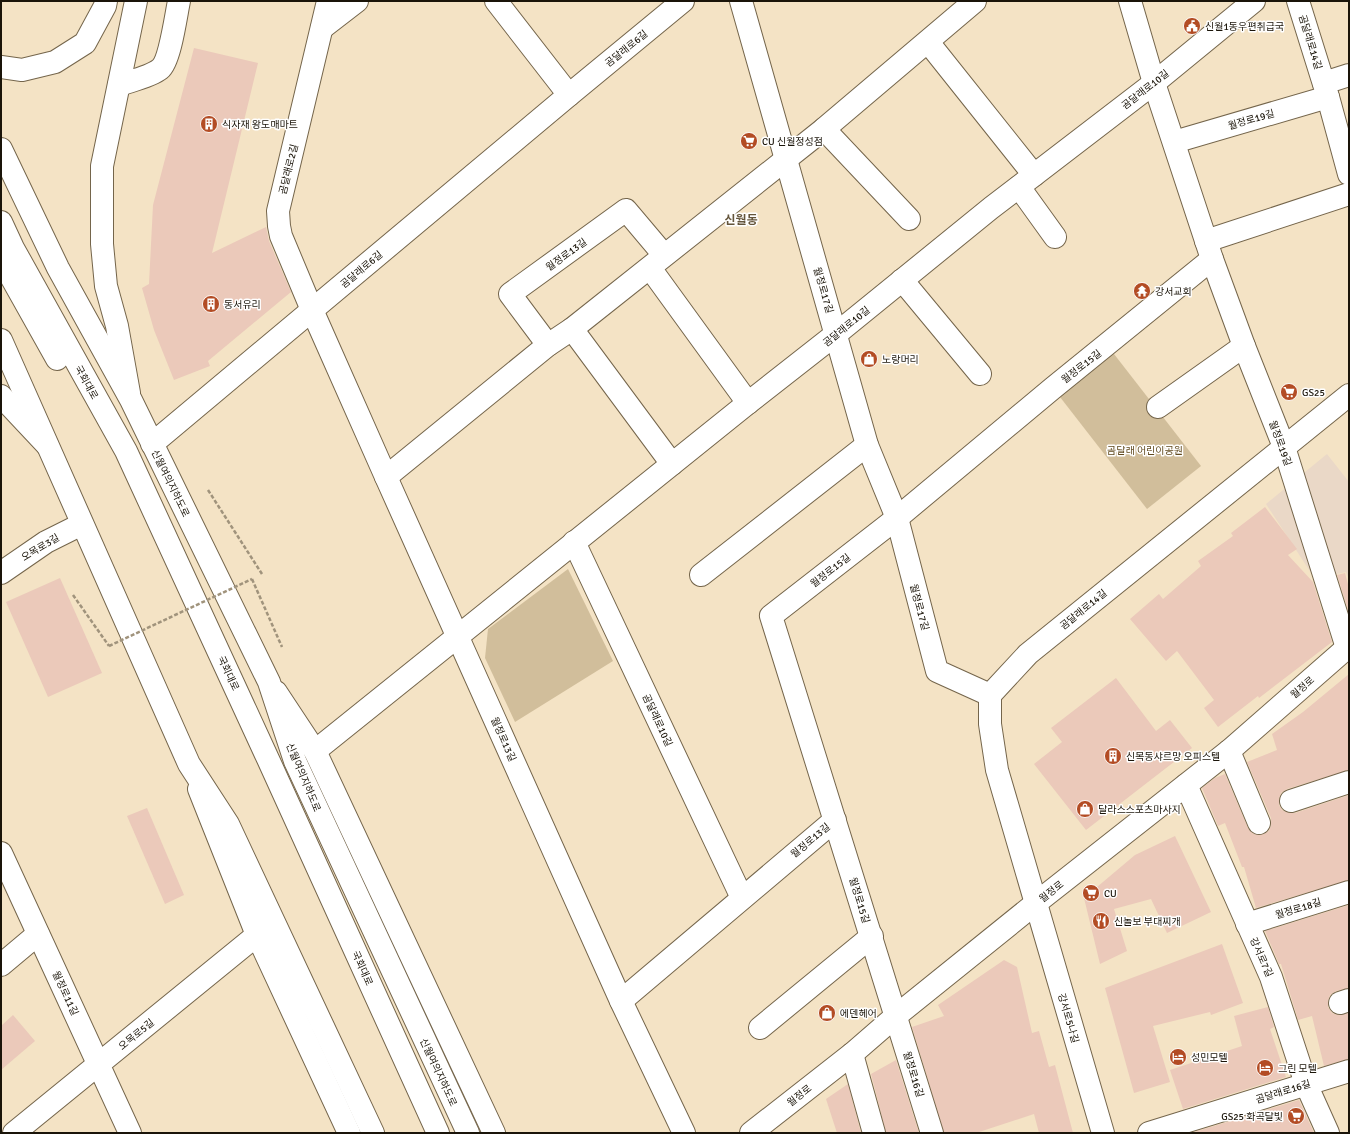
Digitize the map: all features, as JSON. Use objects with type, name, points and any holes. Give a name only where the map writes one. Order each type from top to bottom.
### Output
[{"type":"main road","points":[[1,67],[22,70],[55,62],[85,43],[105,6],[106,1]]},
{"type":"main road","points":[[131,400],[117,326],[106,286],[102,244],[102,166],[136,1]]},
{"type":"main road","points":[[119,85],[154,73],[163,66],[167,57],[179,1]]},
{"type":"main road","name":"곰달래로2길","points":[[312,310],[281,236],[278,211],[328,1]]},
{"type":"main road","points":[[322,28],[357,1]]},
{"type":"main road","points":[[496,1],[569,94]]},
{"type":"main road","name":"곰달래로6길","points":[[152,444],[569,94],[683,1]]},
{"type":"main road","name":"월정로17길","points":[[741,1],[867,445],[897,518],[937,670],[990,695]]},
{"type":"main road","points":[[386,477],[548,345],[572,329],[824,129],[975,1]]},
{"type":"main road","name":"월정로19길","points":[[1130,1],[1154,83],[1209,250],[1244,346],[1284,447],[1348,647]]},
{"type":"main road","name":"곰달래로10길","points":[[315,751],[902,280],[1026,181],[1154,83],[1254,1]]},
{"type":"main road","name":"곰달래로14길","points":[[1298,1],[1326,90],[1349,174]]},
{"type":"main road","points":[[928,42],[1026,181],[1055,237]]},
{"type":"main road","name":"곰달래로14길","points":[[1326,90],[1349,75]]},
{"type":"main road","name":"월정로19길","points":[[1174,142],[1326,90]]},
{"type":"main road","points":[[824,129],[909,219]]},
{"type":"main road","points":[[1,149],[58,268],[131,400]]},
{"type":"main road","points":[[1209,250],[1349,194]]},
{"type":"main road","name":"월정로13길","points":[[548,345],[510,294],[626,210],[657,262],[748,404]]},
{"type":"main road","name":"국회대로","points":[[1,222],[16,254],[126,451],[272,766],[438,1133]]},
{"type":"main road","name":"월정로15길","points":[[897,1015],[771,616],[897,518],[1053,388],[1209,250]]},
{"type":"main road","name":"국회대로","points":[[1,259],[111,455],[259,774],[422,1133]]},
{"type":"main road","points":[[902,280],[980,374]]},
{"type":"main road","name":"월정로13길","points":[[312,310],[621,1001],[684,1133]]},
{"type":"main road","points":[[572,329],[672,464]]},
{"type":"main road","points":[[1,340],[189,764],[257,935],[348,1133]]},
{"type":"main road","points":[[1158,407],[1244,346]]},
{"type":"main road","name":"곰달래로14길","points":[[990,695],[1028,654],[1349,395]]},
{"type":"main road","points":[[1,396],[48,446]]},
{"type":"main road","name":"신월여의지하도로","points":[[131,400],[269,682],[295,761],[468,1133]]},
{"type":"main road","points":[[701,575],[867,445]]},
{"type":"main road","name":"오목로3길","points":[[1,573],[46,542],[82,524]]},
{"type":"main road","name":"곰달래로10길","points":[[574,542],[742,898]]},
{"type":"main road","name":"월정로","points":[[751,1133],[852,1054],[897,1015],[1036,902],[1229,751],[1348,647]]},
{"type":"main road","points":[[269,682],[315,751],[494,1133]]},
{"type":"main road","points":[[990,695],[990,724],[997,770],[1036,902]]},
{"type":"main road","points":[[1229,751],[1259,823]]},
{"type":"main road","points":[[189,764],[228,824],[373,1133]]},
{"type":"main road","points":[[1292,801],[1349,782]]},
{"type":"main road","name":"강서로7길","points":[[1186,785],[1271,977],[1306,1084],[1328,1133]]},
{"type":"main road","name":"월정로13길","points":[[621,1001],[835,820]]},
{"type":"main road","name":"월정로11길","points":[[1,853],[130,1133]]},
{"type":"main road","name":"월정로18길","points":[[1248,924],[1349,892]]},
{"type":"main road","name":"강서로5나길","points":[[1036,902],[1103,1133]]},
{"type":"main road","points":[[1,965],[38,934]]},
{"type":"main road","name":"오목로5길","points":[[14,1133],[257,935]]},
{"type":"main road","points":[[760,1028],[872,936]]},
{"type":"main road","name":"월정로16길","points":[[897,1015],[932,1133]]},
{"type":"main road","points":[[852,1054],[874,1133]]},
{"type":"main road","name":"곰달래로16길","points":[[1149,1133],[1349,1071]]},
{"type":"path","points":[[208,490],[262,574]]},
{"type":"path","points":[[73,595],[108,646],[252,580],[282,647]]},
{"type":"shaded area","points":[[1327,454],[1349,482],[1349,580],[1346,572],[1315,579],[1266,504]]},
{"type":"green space","name":"곰달래 어린이공원","points":[[1107,345],[1201,466],[1147,509],[1053,388]]},
{"type":"green space","points":[[568,569],[613,661],[515,722],[485,658],[488,629]]},
{"type":"building","points":[[194,48],[258,63],[212,253],[266,227],[269,241],[291,292],[208,361],[210,366],[174,380],[154,330],[142,288],[149,284],[153,205]]},
{"type":"building","points":[[1265,507],[1297,549],[1288,555],[1313,582],[1332,642],[1259,698],[1258,696],[1218,727],[1204,708],[1214,700],[1177,651],[1166,661],[1130,619],[1159,594],[1163,599],[1201,566],[1198,561],[1233,536],[1231,533]]},
{"type":"building","points":[[1345,573],[1349,588],[1349,613],[1337,575]]},
{"type":"building","points":[[60,578],[102,673],[48,697],[6,602]]},
{"type":"building","points":[[1349,674],[1349,770],[1287,789],[1281,793],[1279,805],[1282,810],[1289,813],[1295,813],[1349,795],[1349,880],[1256,908],[1244,867],[1242,867],[1225,823],[1218,826],[1202,788],[1215,778],[1225,774],[1248,828],[1252,833],[1258,835],[1269,831],[1271,818],[1247,762],[1277,750],[1272,734],[1303,712]]},
{"type":"building","name":"신목동샤르망 오피스텔","points":[[1116,678],[1156,731],[1170,720],[1192,748],[1086,830],[1034,764],[1062,742],[1051,728]]},
{"type":"building","points":[[147,808],[184,895],[165,904],[127,816]]},
{"type":"building","points":[[1175,836],[1211,912],[1167,933],[1151,899],[1114,909],[1127,951],[1100,964],[1084,898],[1135,855]]},
{"type":"building","points":[[1349,905],[1349,988],[1336,991],[1330,995],[1328,1007],[1332,1013],[1338,1015],[1349,1013],[1349,1059],[1324,1066],[1312,1016],[1298,1020],[1281,964],[1279,964],[1265,931]]},
{"type":"building","points":[[1222,944],[1243,1003],[1211,1015],[1210,1012],[1153,1026],[1170,1082],[1134,1093],[1105,988]]},
{"type":"building","points":[[1004,960],[1017,967],[1032,1033],[1039,1031],[1049,1067],[1055,1065],[1073,1133],[1039,1133],[1034,1114],[976,1133],[944,1133],[912,1027],[944,1016],[938,1005]]},
{"type":"building","points":[[1268,1007],[1274,1027],[1270,1029],[1286,1077],[1183,1109],[1170,1070],[1242,1046],[1234,1016]]},
{"type":"building","points":[[13,1015],[35,1041],[1,1070],[1,1026]]},
{"type":"building","points":[[896,1060],[919,1133],[886,1133],[871,1074]]},
{"type":"building","points":[[848,1084],[861,1133],[837,1133],[826,1099]]},
{"type":"building","points":[[1299,1100],[1314,1133],[1191,1133]]},
{"type":"place","name":"신월1동우편취급국","points":[[1192,26]]},
{"type":"place","name":"식자재 왕도매마트","points":[[209,124]]},
{"type":"place","name":"CU 신월정성점","points":[[749,141]]},
{"type":"place","name":"강서교회","points":[[1142,291]]},
{"type":"place","name":"동서유리","points":[[211,304]]},
{"type":"place","name":"노랑머리","points":[[869,359]]},
{"type":"place","name":"GS25","points":[[1289,392]]},
{"type":"place","name":"신목동샤르망 오피스텔","points":[[1113,756]]},
{"type":"place","name":"달라스스포츠마사지","points":[[1085,809]]},
{"type":"place","name":"CU","points":[[1091,893]]},
{"type":"place","name":"신놀보 부대찌개","points":[[1101,921]]},
{"type":"place","name":"에덴헤어","points":[[827,1013]]},
{"type":"place","name":"성민모텔","points":[[1178,1057]]},
{"type":"place","name":"그린 모텔","points":[[1265,1068]]},
{"type":"place","name":"GS25 화곡달빛","points":[[1296,1116]]},
{"type":"district","name":"신월동","points":[[741,220]]}]
